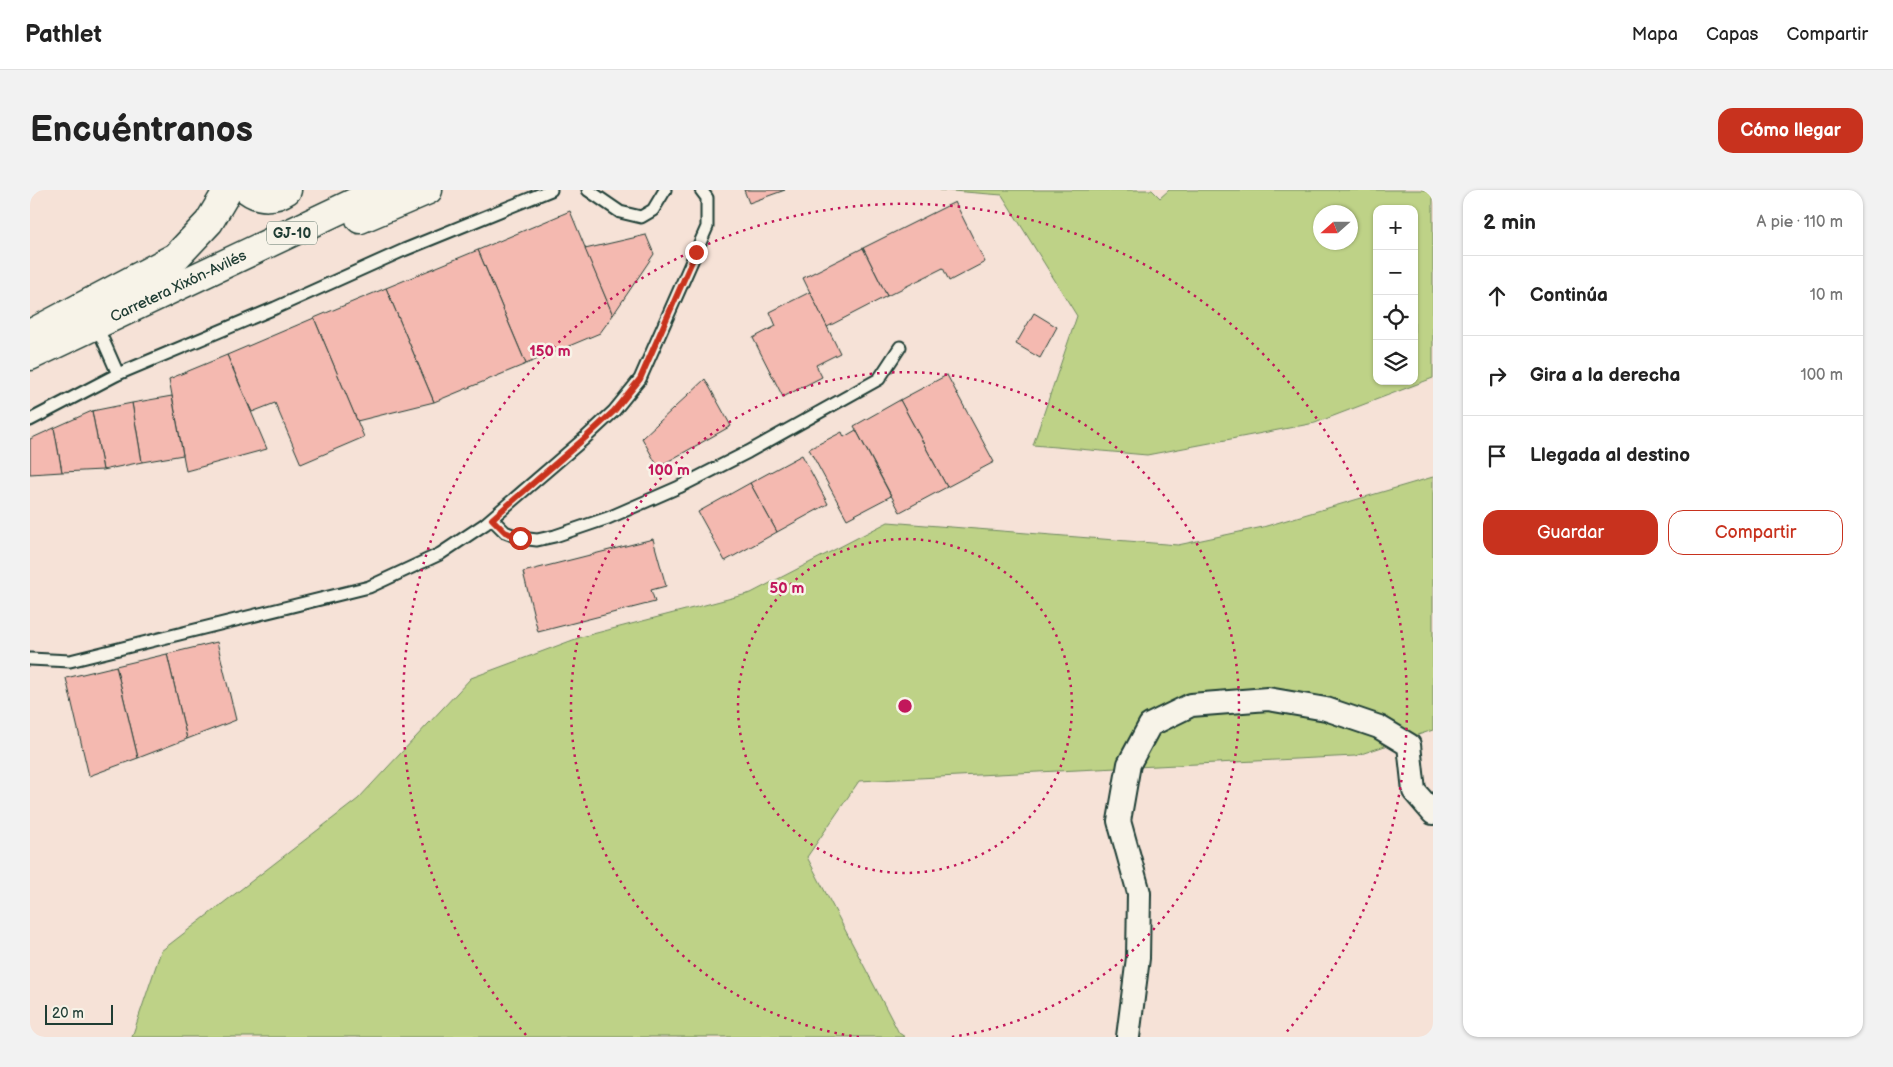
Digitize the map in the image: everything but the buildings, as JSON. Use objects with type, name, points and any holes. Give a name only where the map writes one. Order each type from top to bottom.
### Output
[{"type":"main road","points":[[30,334],[176,256],[209,222],[228,190]]},
{"type":"main road","points":[[248,190],[260,196],[270,196],[287,190]]},
{"type":"main road","name":"Carretera Xixón-Avilés","points":[[30,356],[203,276],[380,190]]},
{"type":"main road","points":[[203,276],[294,246],[428,190]]},
{"type":"street","points":[[1128,1037],[1138,958],[1139,892],[1119,821],[1130,764],[1150,725],[1192,705],[1268,699],[1326,708],[1379,727],[1409,745],[1414,791],[1433,813]]},
{"type":"lane","points":[[30,420],[118,374],[257,316],[404,250],[551,190]]},
{"type":"lane","points":[[588,190],[620,212],[641,217],[653,210],[665,190]]},
{"type":"lane","points":[[30,659],[70,661],[369,588],[440,554],[492,519],[614,411],[640,379],[707,227],[707,198],[700,190]]},
{"type":"lane","points":[[96,324],[118,374]]},
{"type":"lane","points":[[492,519],[505,532],[520,538],[537,540],[555,536],[608,518],[705,474],[879,379],[900,347]]},
{"type":"green space","points":[[940,190],[1152,190],[1160,198],[1169,190],[1433,190],[1433,378],[1418,384],[1418,205],[1373,205],[1373,385],[1415,385],[1315,423],[1147,455],[1033,445],[1077,316],[1002,195]]},
{"type":"green space","points":[[1433,477],[1433,730],[1355,756],[859,781],[807,857],[899,1033],[905,1037],[132,1037],[161,951],[358,799],[471,678],[581,637],[751,593],[888,522],[1178,545],[1263,527]]},
{"type":"route","points":[[520,538],[505,532],[492,519],[532,486],[614,411],[640,379],[696,252]]}]
